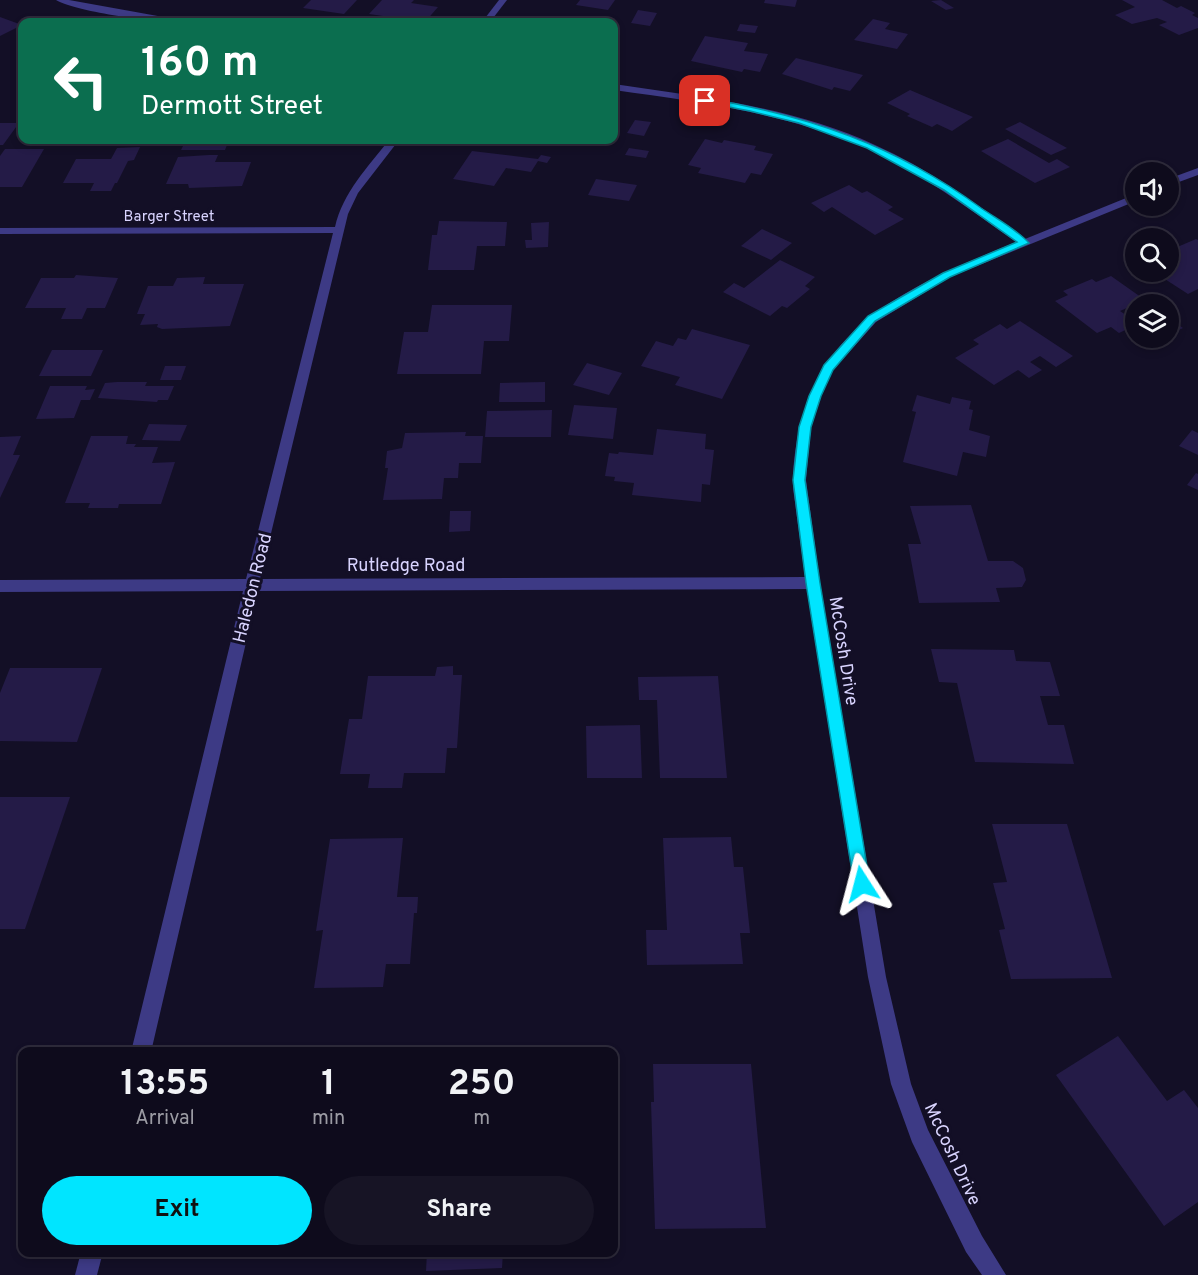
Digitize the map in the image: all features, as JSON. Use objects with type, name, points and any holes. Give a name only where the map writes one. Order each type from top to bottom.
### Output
[{"type":"street","points":[[60,0],[85,7],[160,18]]},
{"type":"street","points":[[489,18],[503,0]]},
{"type":"street","points":[[618,88],[750,108],[844,135],[908,165],[948,188],[1024,243]]},
{"type":"street","name":"Haledon Road","points":[[142,1047],[252,584],[333,262],[338,230],[353,192],[391,144]]},
{"type":"street","points":[[1179,179],[1198,171]]},
{"type":"street","name":"McCosh Drive","points":[[995,1275],[974,1245],[919,1135],[901,1084],[877,976],[813,583],[799,480],[805,427],[815,396],[828,368],[872,319],[946,275],[1125,202]]},
{"type":"street","name":"Barger Street","points":[[0,231],[338,230]]},
{"type":"street","name":"Rutledge Road","points":[[0,586],[813,583]]},
{"type":"street","points":[[86,1275],[91,1257]]},
{"type":"building","points":[[311,0],[357,0],[344,14],[303,8]]},
{"type":"building","points":[[382,0],[414,0],[411,3],[438,7],[428,18],[397,18],[369,14]]},
{"type":"building","points":[[580,0],[615,0],[608,10],[576,5]]},
{"type":"building","points":[[765,0],[797,0],[795,7],[764,3]]},
{"type":"building","points":[[941,0],[954,8],[946,10],[931,1]]},
{"type":"building","points":[[1122,0],[1162,0],[1177,8],[1181,6],[1195,13],[1192,15],[1198,18],[1198,28],[1179,35],[1159,25],[1167,22],[1157,18],[1132,24],[1115,15],[1135,7]]},
{"type":"building","points":[[638,10],[657,13],[650,26],[631,23]]},
{"type":"building","points":[[0,17],[18,24],[18,27],[0,36]]},
{"type":"building","points":[[873,19],[890,23],[885,29],[908,34],[897,49],[854,40]]},
{"type":"building","points":[[740,24],[758,26],[755,33],[737,31]]},
{"type":"building","points":[[705,36],[748,43],[744,51],[768,54],[760,72],[744,69],[742,72],[691,61]]},
{"type":"building","points":[[796,58],[863,75],[850,91],[834,87],[832,90],[782,74]]},
{"type":"building","points":[[910,90],[973,117],[952,131],[937,124],[932,127],[907,116],[910,114],[887,103]]},
{"type":"building","points":[[635,120],[651,122],[644,136],[627,133]]},
{"type":"building","points":[[1020,122],[1067,148],[1051,155],[1005,129]]},
{"type":"building","points":[[0,123],[18,123],[3,145],[0,145]]},
{"type":"building","points":[[705,139],[756,146],[754,150],[773,154],[761,175],[751,173],[745,183],[698,173],[701,168],[688,165]]},
{"type":"building","points":[[1008,139],[1049,163],[1057,159],[1070,167],[1035,183],[981,151]]},
{"type":"building","points":[[184,144],[227,144],[225,150],[181,150]]},
{"type":"building","points":[[140,147],[134,160],[128,161],[111,191],[90,191],[94,183],[63,183],[76,159],[111,159],[117,148]]},
{"type":"building","points":[[629,148],[649,151],[646,158],[625,155]]},
{"type":"building","points":[[5,149],[44,149],[22,187],[0,187],[0,156]]},
{"type":"building","points":[[472,151],[538,159],[541,155],[551,157],[547,163],[538,161],[531,172],[506,168],[494,186],[453,179]]},
{"type":"building","points":[[218,155],[215,162],[251,162],[242,186],[189,188],[188,184],[166,184],[178,157]]},
{"type":"building","points":[[596,179],[637,185],[629,201],[588,195]]},
{"type":"building","points":[[849,185],[862,193],[867,191],[893,207],[888,210],[904,219],[875,235],[832,207],[824,212],[811,203]]},
{"type":"building","points":[[439,221],[507,222],[505,246],[477,246],[474,270],[428,270],[432,235],[437,235]]},
{"type":"building","points":[[549,222],[548,247],[526,248],[525,240],[532,240],[531,223]]},
{"type":"building","points":[[762,229],[792,243],[771,260],[741,246]]},
{"type":"building","points":[[1198,240],[1198,289],[1188,294],[1169,282],[1179,282],[1179,246]]},
{"type":"building","points":[[780,260],[815,277],[805,286],[810,289],[787,308],[782,306],[770,316],[723,292],[734,283],[744,288]]},
{"type":"building","points":[[76,275],[118,278],[105,308],[87,308],[82,319],[61,319],[66,308],[25,308],[41,278],[74,278]]},
{"type":"building","points":[[1111,276],[1136,294],[1125,294],[1125,309],[1120,311],[1125,314],[1125,330],[1119,333],[1111,327],[1097,333],[1055,301],[1068,295],[1063,291],[1092,279],[1096,282]]},
{"type":"building","points":[[205,277],[203,284],[244,284],[230,326],[162,329],[157,327],[158,324],[140,325],[145,314],[137,314],[148,286],[173,286],[177,278]]},
{"type":"building","points":[[432,305],[512,305],[509,341],[484,341],[481,374],[397,374],[404,332],[428,332]]},
{"type":"building","points":[[1020,321],[1073,356],[1056,367],[1040,356],[1030,362],[1042,370],[1029,378],[1018,370],[994,385],[955,358],[979,344],[973,340],[1000,324],[1007,329]]},
{"type":"building","points":[[692,329],[750,345],[722,399],[675,385],[680,377],[641,366],[656,341],[673,346],[678,338],[686,340]]},
{"type":"building","points":[[52,350],[103,350],[91,376],[39,376]]},
{"type":"building","points":[[587,363],[622,373],[609,395],[573,385]]},
{"type":"building","points":[[165,366],[186,366],[181,380],[160,380]]},
{"type":"building","points":[[147,382],[145,386],[174,386],[168,400],[157,402],[98,398],[105,383]]},
{"type":"building","points":[[545,382],[545,402],[499,402],[500,383]]},
{"type":"building","points":[[50,386],[87,386],[85,390],[95,389],[90,400],[81,400],[74,418],[36,419]]},
{"type":"building","points":[[917,395],[950,404],[952,397],[971,401],[969,409],[973,410],[969,430],[990,436],[986,457],[963,452],[957,476],[903,462],[916,412],[912,411]]},
{"type":"building","points":[[574,405],[617,408],[613,439],[568,435]]},
{"type":"building","points":[[552,410],[551,437],[485,437],[487,411]]},
{"type":"building","points":[[149,424],[187,425],[180,441],[142,440]]},
{"type":"building","points":[[657,429],[706,434],[705,449],[714,450],[710,485],[702,484],[701,502],[632,495],[634,483],[614,481],[615,477],[605,476],[609,453],[653,455]]},
{"type":"building","points":[[1192,430],[1198,433],[1198,455],[1179,446]]},
{"type":"building","points":[[466,432],[465,436],[483,436],[481,463],[459,463],[458,478],[444,478],[442,499],[383,500],[388,468],[385,468],[387,451],[402,448],[405,433]]},
{"type":"building","points":[[21,436],[13,455],[20,455],[0,498],[0,437]]},
{"type":"building","points":[[91,436],[128,436],[126,444],[136,444],[134,447],[158,447],[152,463],[175,462],[161,504],[119,504],[118,508],[88,508],[90,503],[65,503]]},
{"type":"building","points":[[1196,473],[1198,474],[1198,490],[1187,485]]},
{"type":"building","points":[[971,505],[988,561],[1013,561],[1023,568],[1026,580],[1022,587],[996,588],[1000,602],[919,603],[908,544],[921,544],[910,506]]},
{"type":"building","points":[[450,511],[471,511],[470,531],[449,532]]},
{"type":"building","points":[[931,649],[1014,650],[1016,661],[1050,662],[1060,696],[1040,696],[1048,725],[1064,725],[1074,764],[975,762],[957,683],[939,682]]},
{"type":"building","points":[[453,666],[453,675],[462,675],[457,748],[447,748],[445,773],[404,773],[402,788],[368,788],[370,774],[340,774],[349,719],[362,719],[368,676],[435,676],[437,667]]},
{"type":"building","points":[[10,668],[102,668],[77,742],[0,741],[0,693]]},
{"type":"building","points":[[718,676],[727,778],[660,778],[657,700],[639,700],[638,677]]},
{"type":"building","points":[[640,725],[642,778],[587,778],[586,726]]},
{"type":"building","points":[[0,797],[70,797],[25,929],[0,929]]},
{"type":"building","points":[[992,824],[1067,824],[1112,978],[1011,979],[999,930],[1005,929],[993,883],[1007,882]]},
{"type":"building","points":[[731,837],[734,867],[743,867],[750,933],[740,933],[743,964],[647,965],[646,930],[667,930],[663,838]]},
{"type":"building","points":[[403,838],[397,897],[418,897],[417,913],[414,913],[410,964],[386,964],[383,987],[314,988],[323,930],[316,931],[330,839]]},
{"type":"building","points":[[1118,1036],[1167,1101],[1184,1090],[1198,1108],[1198,1202],[1164,1226],[1056,1075]]},
{"type":"building","points":[[653,1064],[751,1064],[766,1228],[655,1229],[651,1102],[654,1102]]},
{"type":"building","points":[[427,1257],[503,1257],[502,1268],[426,1271]]},
{"type":"route","points":[[705,101],[750,108],[802,121],[870,146],[948,188],[1024,243],[946,275],[872,319],[828,368],[815,396],[805,427],[799,480],[813,583],[862,884]]}]
